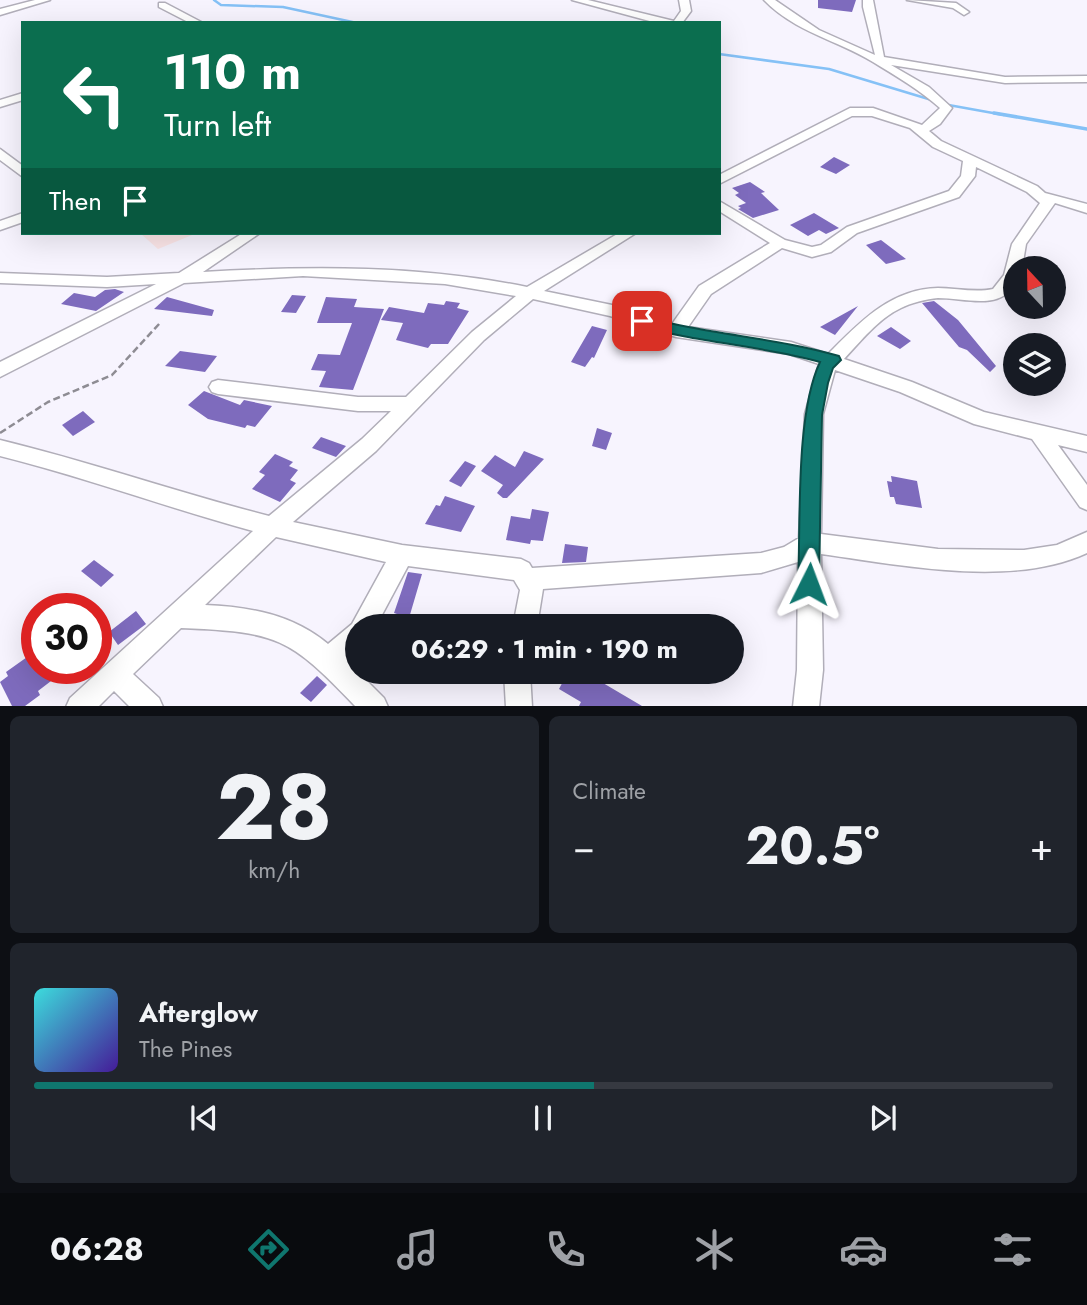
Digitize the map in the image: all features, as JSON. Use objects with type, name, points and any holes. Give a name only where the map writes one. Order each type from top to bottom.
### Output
[{"type":"street","points":[[0,12],[45,0]]},
{"type":"street","points":[[577,0],[662,21]]},
{"type":"street","points":[[678,21],[686,11],[684,0]]},
{"type":"street","points":[[769,0],[816,32],[876,59],[945,104],[946,108],[936,121],[923,130]]},
{"type":"street","points":[[868,0],[868,18],[877,35],[880,55],[876,59]]},
{"type":"street","points":[[912,0],[956,6],[964,12]]},
{"type":"street","points":[[162,5],[194,21]]},
{"type":"street","points":[[876,59],[1005,80],[1087,79]]},
{"type":"street","points":[[0,104],[21,97]]},
{"type":"street","points":[[721,179],[850,112],[873,112],[923,130],[930,141],[1045,197],[1064,200],[1087,209]]},
{"type":"street","points":[[0,153],[21,171]]},
{"type":"street","points":[[721,206],[780,243],[812,252],[826,248],[852,230],[954,194],[968,176],[970,161]]},
{"type":"street","points":[[806,706],[810,670],[814,415],[820,383],[827,365],[876,316],[897,303],[935,293],[985,296],[998,293],[1012,276],[1019,244],[1048,202],[1045,197]]},
{"type":"street","points":[[0,226],[21,218]]},
{"type":"street","points":[[0,370],[185,275],[250,235]]},
{"type":"street","points":[[79,706],[272,527],[323,487],[411,404],[478,335],[531,292],[626,235]]},
{"type":"street","points":[[676,331],[705,290],[780,243]]},
{"type":"street","points":[[0,278],[107,282],[185,275],[303,271],[445,279],[531,292],[611,311],[676,331],[791,348],[833,360],[981,419],[1040,436],[1087,444]]},
{"type":"street","points":[[218,387],[358,404],[411,404]]},
{"type":"street","points":[[1040,436],[1087,501]]},
{"type":"street","points":[[0,448],[61,463],[190,505],[272,527],[402,555],[521,570],[532,588],[527,614]]},
{"type":"street","points":[[528,579],[761,563],[789,556],[811,543],[938,559],[1024,560],[1059,555],[1087,542]]},
{"type":"street","points":[[370,614],[402,555]]},
{"type":"street","points":[[174,616],[252,621],[297,636],[375,706]]},
{"type":"street","points":[[326,661],[345,647]]},
{"type":"street","points":[[115,675],[150,706]]},
{"type":"street","points":[[518,684],[519,706]]},
{"type":"path","points":[[0,433],[48,402],[112,375],[160,323]]},
{"type":"shaded area","points":[[142,235],[192,235],[158,249]]},
{"type":"building","points":[[818,0],[856,0],[852,12],[818,8]]},
{"type":"building","points":[[834,157],[850,165],[836,174],[820,167]]},
{"type":"building","points":[[750,182],[765,192],[761,193],[779,210],[753,218],[738,209],[741,208],[738,206],[746,203],[735,195],[739,193],[732,188]]},
{"type":"building","points":[[814,213],[839,228],[826,234],[819,230],[808,236],[790,225]]},
{"type":"building","points":[[881,240],[906,259],[886,264],[866,245]]},
{"type":"building","points":[[105,290],[124,292],[96,311],[61,304],[74,293],[95,297]]},
{"type":"building","points":[[292,295],[306,296],[296,313],[281,312]]},
{"type":"building","points":[[167,297],[214,310],[212,316],[154,309]]},
{"type":"building","points":[[326,297],[357,299],[354,307],[384,309],[353,390],[319,387],[326,371],[311,370],[318,354],[340,355],[352,323],[317,323]]},
{"type":"building","points":[[446,301],[460,303],[457,308],[469,311],[448,344],[431,344],[428,348],[396,340],[403,323],[381,320],[389,307],[424,313],[428,303],[444,305]]},
{"type":"building","points":[[934,301],[958,320],[996,366],[990,372],[967,350],[959,347],[922,303]]},
{"type":"building","points":[[858,306],[835,335],[820,327]]},
{"type":"building","points":[[592,326],[607,330],[594,358],[592,357],[585,367],[571,362]]},
{"type":"building","points":[[891,327],[911,341],[900,349],[877,336]]},
{"type":"building","points":[[180,351],[217,356],[205,372],[165,366]]},
{"type":"building","points":[[204,391],[240,405],[244,400],[272,406],[255,427],[247,425],[245,428],[208,419],[188,405]]},
{"type":"building","points":[[83,411],[95,422],[73,436],[62,425]]},
{"type":"building","points":[[597,428],[612,433],[606,450],[592,446]]},
{"type":"building","points":[[321,437],[346,446],[336,457],[312,448]]},
{"type":"building","points":[[524,451],[544,459],[507,498],[503,498],[497,493],[503,485],[481,471],[495,455],[515,467]]},
{"type":"building","points":[[275,454],[293,462],[289,466],[298,470],[290,480],[296,483],[280,502],[252,489],[265,475],[259,472]]},
{"type":"building","points":[[465,461],[476,466],[461,487],[449,481]]},
{"type":"building","points":[[891,476],[917,481],[922,508],[896,504],[894,497],[890,497],[887,481],[892,482]]},
{"type":"building","points":[[445,496],[475,506],[461,532],[425,524]]},
{"type":"building","points":[[532,509],[549,512],[543,541],[531,540],[530,544],[506,540],[511,516],[530,519]]},
{"type":"building","points":[[565,544],[588,547],[586,562],[562,563]]},
{"type":"building","points":[[94,560],[114,575],[101,587],[81,571]]},
{"type":"building","points":[[408,572],[422,574],[410,614],[394,613]]},
{"type":"building","points":[[136,611],[146,624],[118,645],[112,636],[112,630]]},
{"type":"building","points":[[21,661],[21,684],[47,684],[38,691],[40,695],[25,706],[12,706],[0,682],[8,676],[6,672]]},
{"type":"building","points":[[317,676],[327,685],[311,702],[300,693]]},
{"type":"building","points":[[562,684],[605,684],[642,706],[579,706],[581,702],[559,689]]},
{"type":"waterway","points":[[214,0],[221,5],[283,7],[348,21]]},
{"type":"waterway","points":[[721,54],[829,69],[935,101]]},
{"type":"waterway","points":[[943,104],[1004,115]]},
{"type":"waterway","points":[[994,113],[1087,129]]},
{"type":"route","points":[[642,321],[676,331],[791,348],[833,360],[827,365],[820,383],[814,415],[809,584]]}]
